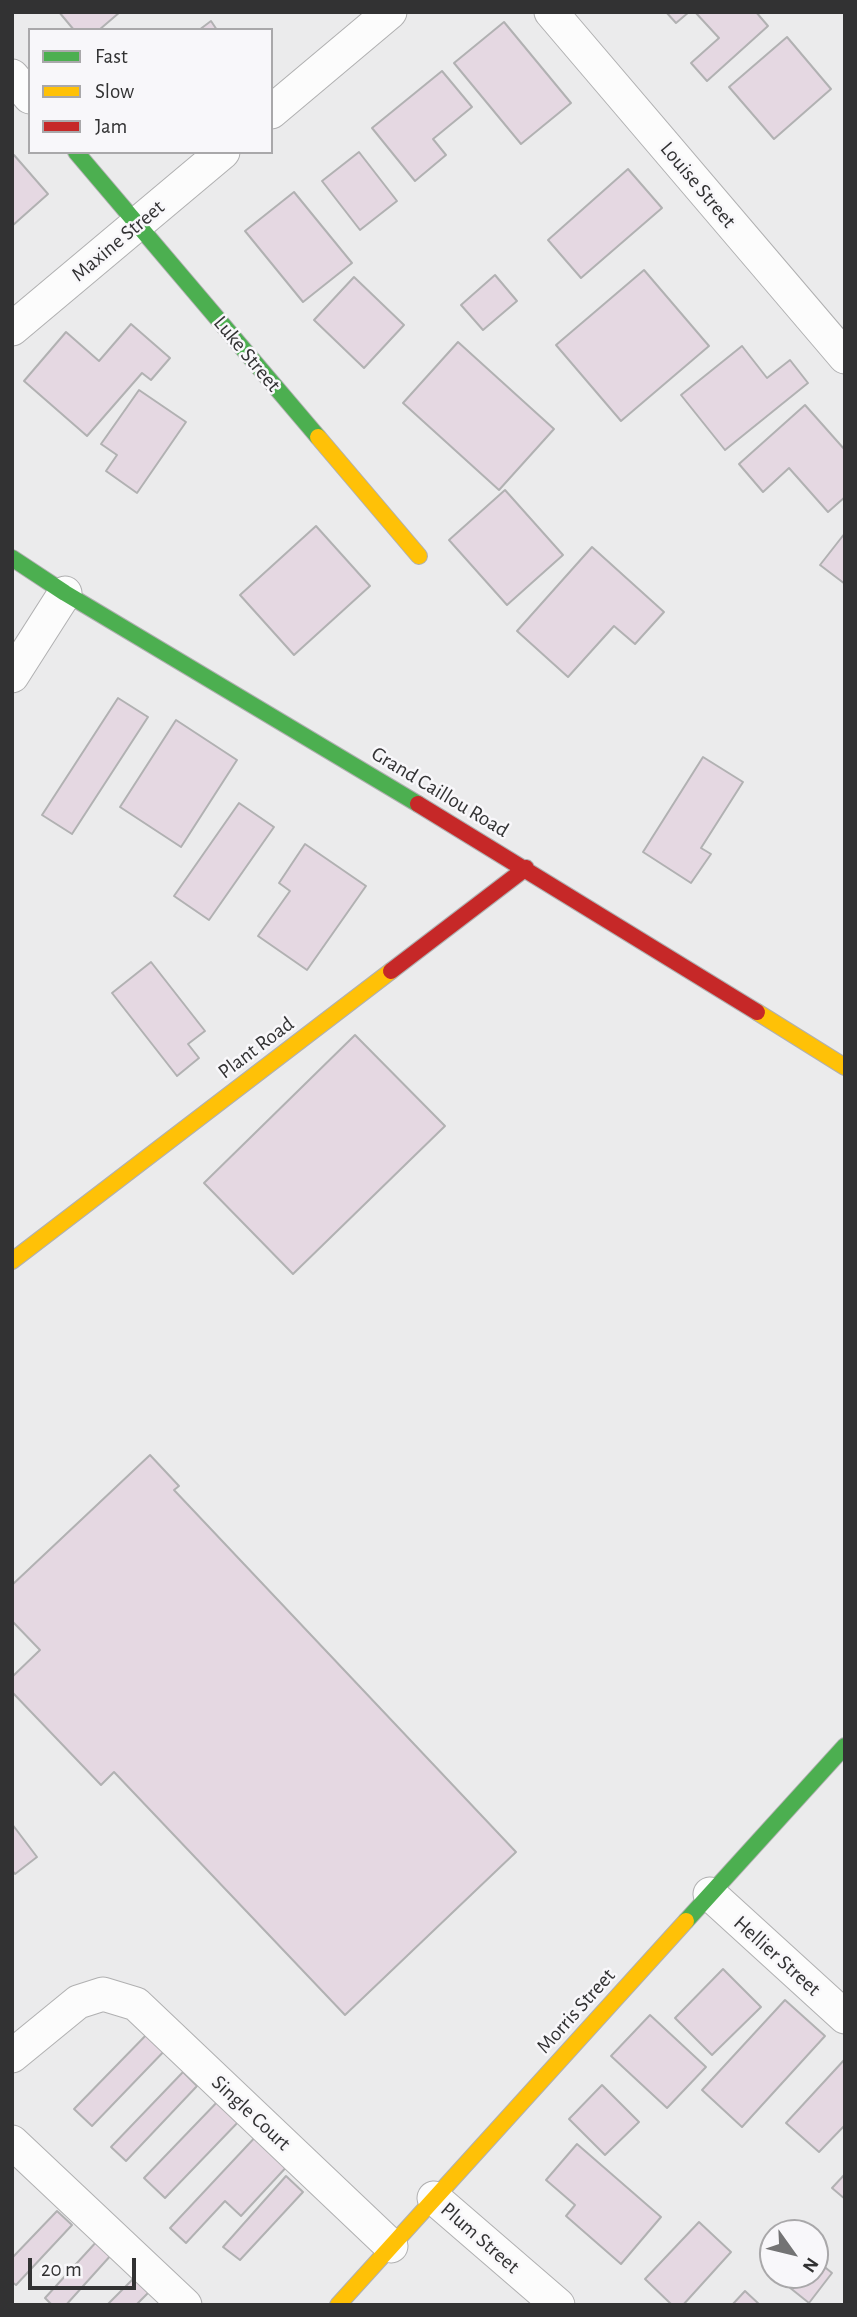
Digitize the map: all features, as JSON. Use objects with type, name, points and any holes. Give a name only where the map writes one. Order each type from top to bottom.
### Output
[{"type":"street","points":[[273,110],[390,12]]},
{"type":"street","name":"Louise Street","points":[[551,12],[845,357]]},
{"type":"street","points":[[12,76],[28,95]]},
{"type":"street","name":"Luke Street","points":[[77,154],[419,556]]},
{"type":"street","name":"Maxine Street","points":[[12,329],[221,154]]},
{"type":"street","name":"Grand Caillou Road","points":[[12,558],[65,593],[526,868],[845,1067]]},
{"type":"street","points":[[12,676],[65,593]]},
{"type":"street","name":"Plant Road","points":[[12,1261],[526,868]]},
{"type":"street","name":"Morris Street","points":[[338,2305],[845,1746]]},
{"type":"street","name":"Hellier Street","points":[[710,1894],[845,2017]]},
{"type":"street","name":"Single Court","points":[[12,2056],[78,2001],[103,1994],[136,2004],[391,2246]]},
{"type":"street","points":[[12,2142],[185,2305]]},
{"type":"street","name":"Plum Street","points":[[434,2198],[558,2305]]},
{"type":"building","points":[[59,12],[120,12],[101,28],[72,28]]},
{"type":"building","points":[[666,12],[689,12],[676,23]]},
{"type":"building","points":[[695,12],[756,12],[768,26],[707,81],[691,63],[719,38]]},
{"type":"building","points":[[211,21],[216,28],[202,28]]},
{"type":"building","points":[[504,22],[571,103],[521,144],[454,63]]},
{"type":"building","points":[[787,37],[831,89],[774,139],[729,87]]},
{"type":"building","points":[[442,71],[472,107],[433,139],[446,155],[415,181],[372,128]]},
{"type":"building","points":[[359,152],[397,201],[360,230],[322,181]]},
{"type":"building","points":[[14,155],[48,194],[12,226],[12,157]]},
{"type":"building","points":[[628,169],[662,208],[581,278],[548,240]]},
{"type":"building","points":[[294,192],[352,263],[303,302],[245,231]]},
{"type":"building","points":[[644,270],[709,346],[621,421],[556,345]]},
{"type":"building","points":[[495,275],[517,301],[483,330],[461,305]]},
{"type":"building","points":[[354,277],[404,325],[364,368],[314,320]]},
{"type":"building","points":[[131,324],[170,358],[151,380],[142,373],[87,436],[24,381],[66,332],[99,361]]},
{"type":"building","points":[[458,342],[554,429],[499,490],[403,403]]},
{"type":"building","points":[[742,346],[767,378],[790,360],[808,383],[725,450],[681,395]]},
{"type":"building","points":[[139,390],[186,422],[137,493],[106,471],[117,455],[101,444]]},
{"type":"building","points":[[805,405],[845,450],[845,497],[828,512],[789,468],[763,492],[739,464]]},
{"type":"building","points":[[505,490],[563,555],[507,605],[449,540]]},
{"type":"building","points":[[316,526],[370,586],[294,655],[240,595]]},
{"type":"building","points":[[845,533],[845,584],[820,565]]},
{"type":"building","points":[[592,547],[664,612],[635,644],[614,626],[568,677],[517,631]]},
{"type":"building","points":[[118,698],[148,717],[72,834],[42,815]]},
{"type":"building","points":[[176,720],[237,760],[181,847],[120,807]]},
{"type":"building","points":[[703,757],[743,782],[701,848],[711,854],[691,883],[643,852]]},
{"type":"building","points":[[239,803],[274,827],[209,920],[174,896]]},
{"type":"building","points":[[305,844],[366,886],[307,970],[258,936],[290,891],[279,883]]},
{"type":"building","points":[[151,962],[205,1031],[188,1044],[199,1058],[177,1076],[112,993]]},
{"type":"building","points":[[355,1035],[445,1126],[293,1274],[204,1183]]},
{"type":"building","points":[[150,1455],[179,1486],[174,1490],[516,1852],[345,2015],[114,1772],[101,1785],[12,1692],[12,1677],[40,1650],[12,1621],[12,1585]]},
{"type":"building","points":[[12,1824],[37,1857],[15,1874],[12,1870]]},
{"type":"building","points":[[723,1969],[761,2007],[712,2055],[675,2018]]},
{"type":"building","points":[[785,2000],[825,2036],[742,2127],[702,2090]]},
{"type":"building","points":[[650,2015],[706,2067],[667,2108],[611,2056]]},
{"type":"building","points":[[152,2029],[170,2045],[92,2126],[74,2109]]},
{"type":"building","points":[[845,2059],[845,2125],[819,2152],[786,2123]]},
{"type":"building","points":[[183,2072],[197,2086],[126,2161],[111,2147]]},
{"type":"building","points":[[602,2085],[639,2122],[605,2155],[569,2119]]},
{"type":"building","points":[[221,2098],[242,2118],[165,2198],[144,2178]]},
{"type":"building","points":[[260,2132],[291,2162],[241,2216],[225,2201],[186,2243],[170,2228]]},
{"type":"building","points":[[577,2144],[661,2217],[621,2264],[566,2216],[575,2205],[546,2180]]},
{"type":"building","points":[[845,2174],[845,2199],[832,2188]]},
{"type":"building","points":[[286,2176],[303,2192],[240,2260],[223,2247]]},
{"type":"building","points":[[57,2211],[72,2225],[16,2285],[12,2282],[12,2258]]},
{"type":"building","points":[[699,2222],[731,2252],[683,2305],[672,2305],[645,2279]]},
{"type":"building","points":[[98,2240],[112,2254],[66,2305],[52,2305],[45,2298]]},
{"type":"building","points":[[136,2276],[150,2291],[136,2305],[107,2305]]},
{"type":"building","points":[[792,2289],[820,2289],[809,2303]]},
{"type":"building","points":[[745,2291],[760,2305],[732,2305]]},
{"type":"traffic: fast","points":[[78,154],[318,437]]},
{"type":"traffic: fast","points":[[12,558],[65,593],[418,804]]},
{"type":"traffic: fast","points":[[686,1921],[845,1746]]},
{"type":"traffic: slow","points":[[318,437],[419,556]]},
{"type":"traffic: slow","points":[[12,1261],[391,971]]},
{"type":"traffic: slow","points":[[757,1012],[845,1067]]},
{"type":"traffic: slow","points":[[338,2305],[686,1921]]},
{"type":"traffic: jam","points":[[418,804],[757,1012]]},
{"type":"traffic: jam","points":[[391,971],[526,868]]}]
